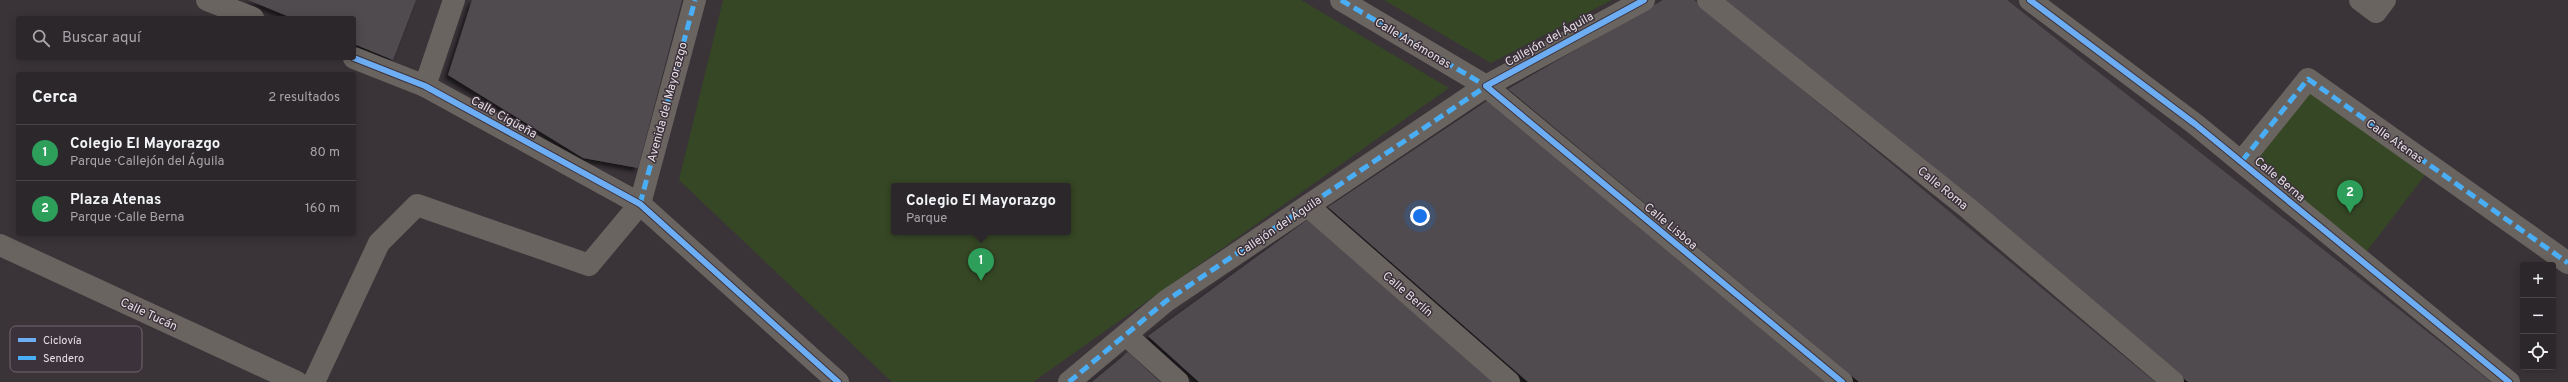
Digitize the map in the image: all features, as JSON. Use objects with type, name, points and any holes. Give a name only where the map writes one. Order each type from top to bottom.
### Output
[{"type":"street","points":[[207,0],[248,16]]},
{"type":"street","points":[[425,86],[454,0]]},
{"type":"street","name":"Avenida del Mayorazgo","points":[[640,204],[695,0]]},
{"type":"street","name":"Calle Anémonas","points":[[1341,0],[1486,86]]},
{"type":"street","name":"Callejón del Águila","points":[[1069,382],[1166,301],[1486,86],[1644,0]]},
{"type":"street","name":"Calle Roma","points":[[1708,0],[1969,209],[2173,382]]},
{"type":"street","name":"Calle Berna","points":[[2030,0],[2242,161],[2509,382]]},
{"type":"street","points":[[2360,0],[2376,12],[2385,0]]},
{"type":"street","name":"Calle Cigüeña","points":[[356,59],[425,86],[640,204],[838,382]]},
{"type":"street","name":"Calle Atenas","points":[[2242,161],[2308,79],[2568,263]]},
{"type":"street","name":"Calle Lisboa","points":[[1486,86],[1842,382]]},
{"type":"street","points":[[314,382],[379,242],[417,206],[589,265],[640,204]]},
{"type":"street","name":"Calle Berlín","points":[[1308,206],[1509,382]]},
{"type":"street","name":"Calle Tucán","points":[[0,245],[297,382]]},
{"type":"street","points":[[1126,335],[1178,382]]},
{"type":"green space","points":[[723,0],[1301,0],[1449,88],[1033,382],[892,382],[679,180]]},
{"type":"green space","points":[[1384,0],[1612,0],[1491,63]]},
{"type":"green space","points":[[2308,79],[2432,166],[2361,259],[2242,161]]},
{"type":"building","points":[[248,0],[416,0],[393,60],[356,45],[356,16],[287,16]]},
{"type":"building","points":[[472,0],[682,0],[638,168],[583,158],[448,75]]},
{"type":"building","points":[[1663,0],[1694,0],[2155,382],[1859,382],[1508,89]]},
{"type":"building","points":[[1723,0],[2007,0],[2491,382],[2188,382]]},
{"type":"building","points":[[1487,101],[1825,382],[1528,382],[1328,207]]},
{"type":"building","points":[[1310,218],[1493,382],[1199,382],[1148,336]]},
{"type":"building","points":[[1128,352],[1160,382],[1092,382]]},
{"type":"marked path","points":[[640,204],[695,0]]},
{"type":"marked path","points":[[1341,0],[1486,86]]},
{"type":"marked path","points":[[2242,161],[2308,79],[2568,263]]},
{"type":"marked path","points":[[1069,382],[1166,301],[1488,85]]},
{"type":"cycle path","points":[[1644,0],[1486,86],[1842,382]]},
{"type":"cycle path","points":[[2030,0],[2195,124],[2509,382]]},
{"type":"cycle path","points":[[356,59],[425,86],[640,204],[838,382]]},
{"type":"place","name":"Plaza Atenas","points":[[2350,213]]},
{"type":"place","name":"Colegio El Mayorazgo","points":[[981,281]]}]
